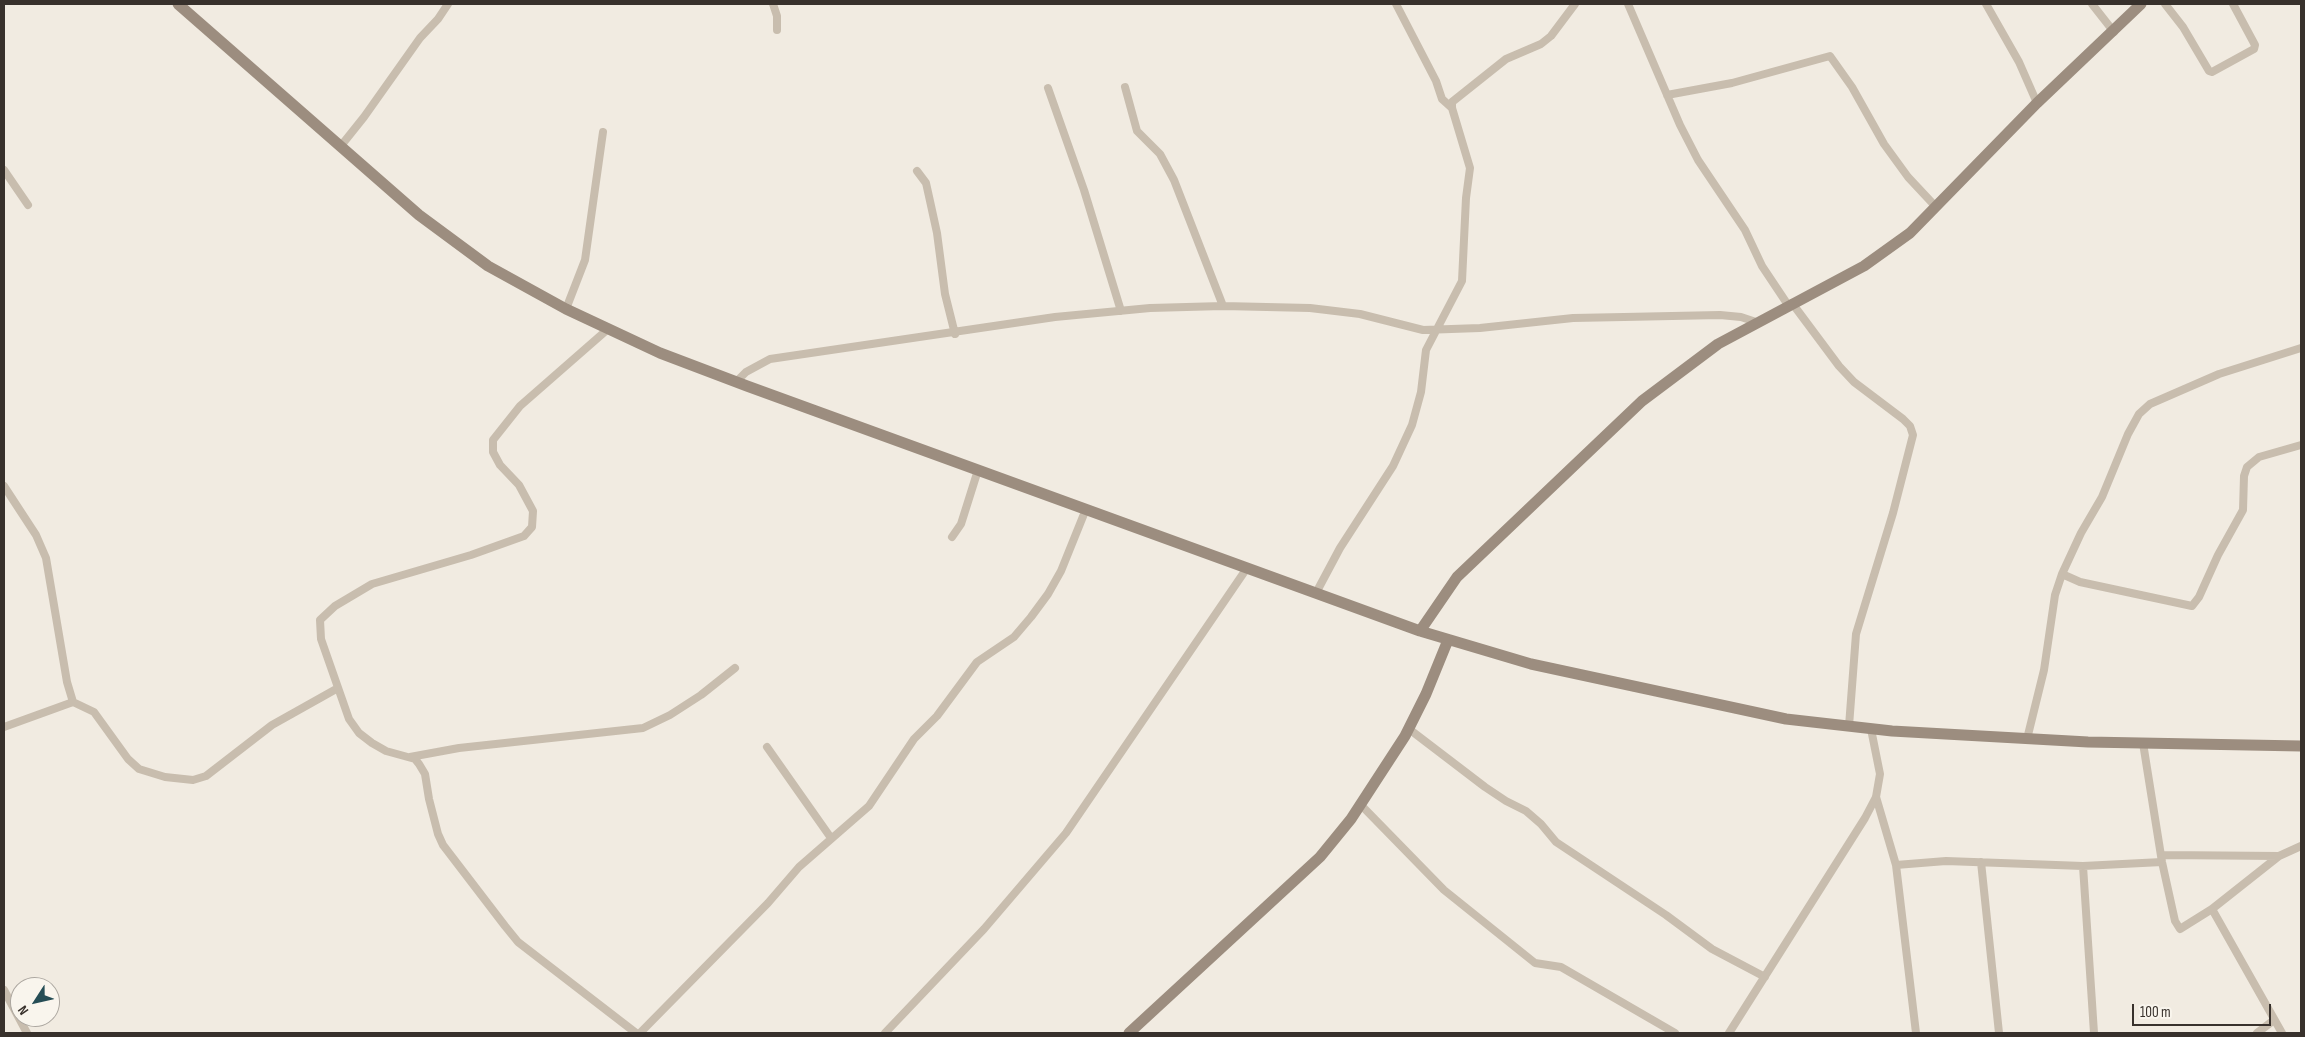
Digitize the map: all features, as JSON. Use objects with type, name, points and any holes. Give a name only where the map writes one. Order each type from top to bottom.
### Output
[{"type":"main road","points":[[178,4],[419,215],[488,266],[566,310],[660,353],[736,382],[1420,631],[1532,664],[1786,719],[1871,729],[2027,738],[2143,743],[2301,746]]},
{"type":"main road","points":[[1420,631],[1457,577],[1642,401],[1718,344],[1864,266],[1910,233],[2037,103],[2114,32],[2141,4]]},
{"type":"main road","points":[[1130,1033],[1294,884],[1320,858],[1351,819],[1409,729],[1426,694],[1448,640]]},
{"type":"street","points":[[340,147],[364,117],[420,38],[438,19],[448,4]]},
{"type":"street","points":[[773,4],[777,16],[777,30]]},
{"type":"street","points":[[1396,4],[1436,81],[1442,98],[1452,108]]},
{"type":"street","points":[[1316,593],[1345,539],[1393,466],[1408,433],[1420,392],[1426,350],[1462,281],[1466,198],[1470,168],[1452,108],[1452,102],[1506,59],[1546,40],[1575,4]]},
{"type":"street","points":[[1628,4],[1698,160],[1745,230],[1762,266],[1839,366],[1854,382],[1910,426],[1912,435],[1893,513],[1862,608],[1856,634],[1850,726]]},
{"type":"street","points":[[1986,4],[2019,62],[2037,103]]},
{"type":"street","points":[[2092,4],[2114,32]]},
{"type":"street","points":[[2165,4],[2192,39],[2209,71],[2212,72],[2254,49],[2255,45],[2233,4]]},
{"type":"street","points":[[1667,94],[1732,83],[1830,56],[1852,87],[1884,144],[1908,177],[1936,207]]},
{"type":"street","points":[[1125,87],[1137,131],[1160,154],[1174,180],[1223,306]]},
{"type":"street","points":[[1048,88],[1084,190],[1121,311]]},
{"type":"street","points":[[566,310],[585,260],[602,132]]},
{"type":"street","points":[[4,170],[28,205]]},
{"type":"street","points":[[917,171],[926,183],[937,233],[945,294],[955,334]]},
{"type":"street","points":[[736,382],[746,372],[770,359],[955,334],[1047,318],[1121,311],[1223,306],[1310,308],[1360,314],[1423,330],[1480,328],[1574,318],[1720,315],[1741,317],[1756,322]]},
{"type":"street","points":[[608,329],[520,406],[493,440],[493,452],[500,465],[519,485],[533,511],[532,526],[524,536],[498,546],[372,584],[335,606],[320,620],[321,639],[349,719],[359,733],[386,751],[415,759],[422,768],[438,834],[443,846],[518,942],[636,1033]]},
{"type":"street","points":[[2027,738],[2044,670],[2055,595],[2062,574],[2081,533],[2102,497],[2128,434],[2139,414],[2150,404],[2219,374],[2301,348]]},
{"type":"street","points":[[2062,574],[2080,582],[2192,606],[2199,597],[2218,555],[2244,510],[2244,476],[2247,467],[2259,457],[2301,445]]},
{"type":"street","points":[[952,537],[961,524],[978,470]]},
{"type":"street","points":[[4,486],[36,535],[46,558],[66,682],[72,702]]},
{"type":"street","points":[[640,1033],[768,902],[799,867],[869,806],[914,739],[937,716],[977,662],[1014,637],[1048,594],[1061,571],[1086,509]]},
{"type":"street","points":[[885,1033],[984,929],[1066,833],[1247,568]]},
{"type":"street","points":[[407,757],[459,748],[643,728],[670,715],[701,696],[735,668]]},
{"type":"street","points":[[4,727],[72,702],[94,712],[128,759],[139,769],[165,777],[193,780],[206,776],[272,724],[338,688]]},
{"type":"street","points":[[1409,729],[1506,802],[1526,811],[1542,824],[1556,842],[1666,915],[1712,949],[1765,977]]},
{"type":"street","points":[[1729,1033],[1865,818],[1876,797],[1880,774],[1871,729]]},
{"type":"street","points":[[2143,743],[2162,859],[2178,928],[2184,929],[2279,856],[2301,846]]},
{"type":"street","points":[[767,747],[831,838]]},
{"type":"street","points":[[1876,797],[1896,865],[1916,1033]]},
{"type":"street","points":[[1360,804],[1444,890],[1534,964],[1561,967],[1675,1033]]},
{"type":"street","points":[[1896,865],[1946,861],[2083,866],[2162,859],[2279,856]]},
{"type":"street","points":[[1981,862],[1999,1033]]},
{"type":"street","points":[[2083,866],[2094,1033]]},
{"type":"street","points":[[2212,909],[2282,1033]]},
{"type":"street","points":[[4,990],[27,1033]]},
{"type":"street","points":[[2257,1033],[2274,1020]]}]
